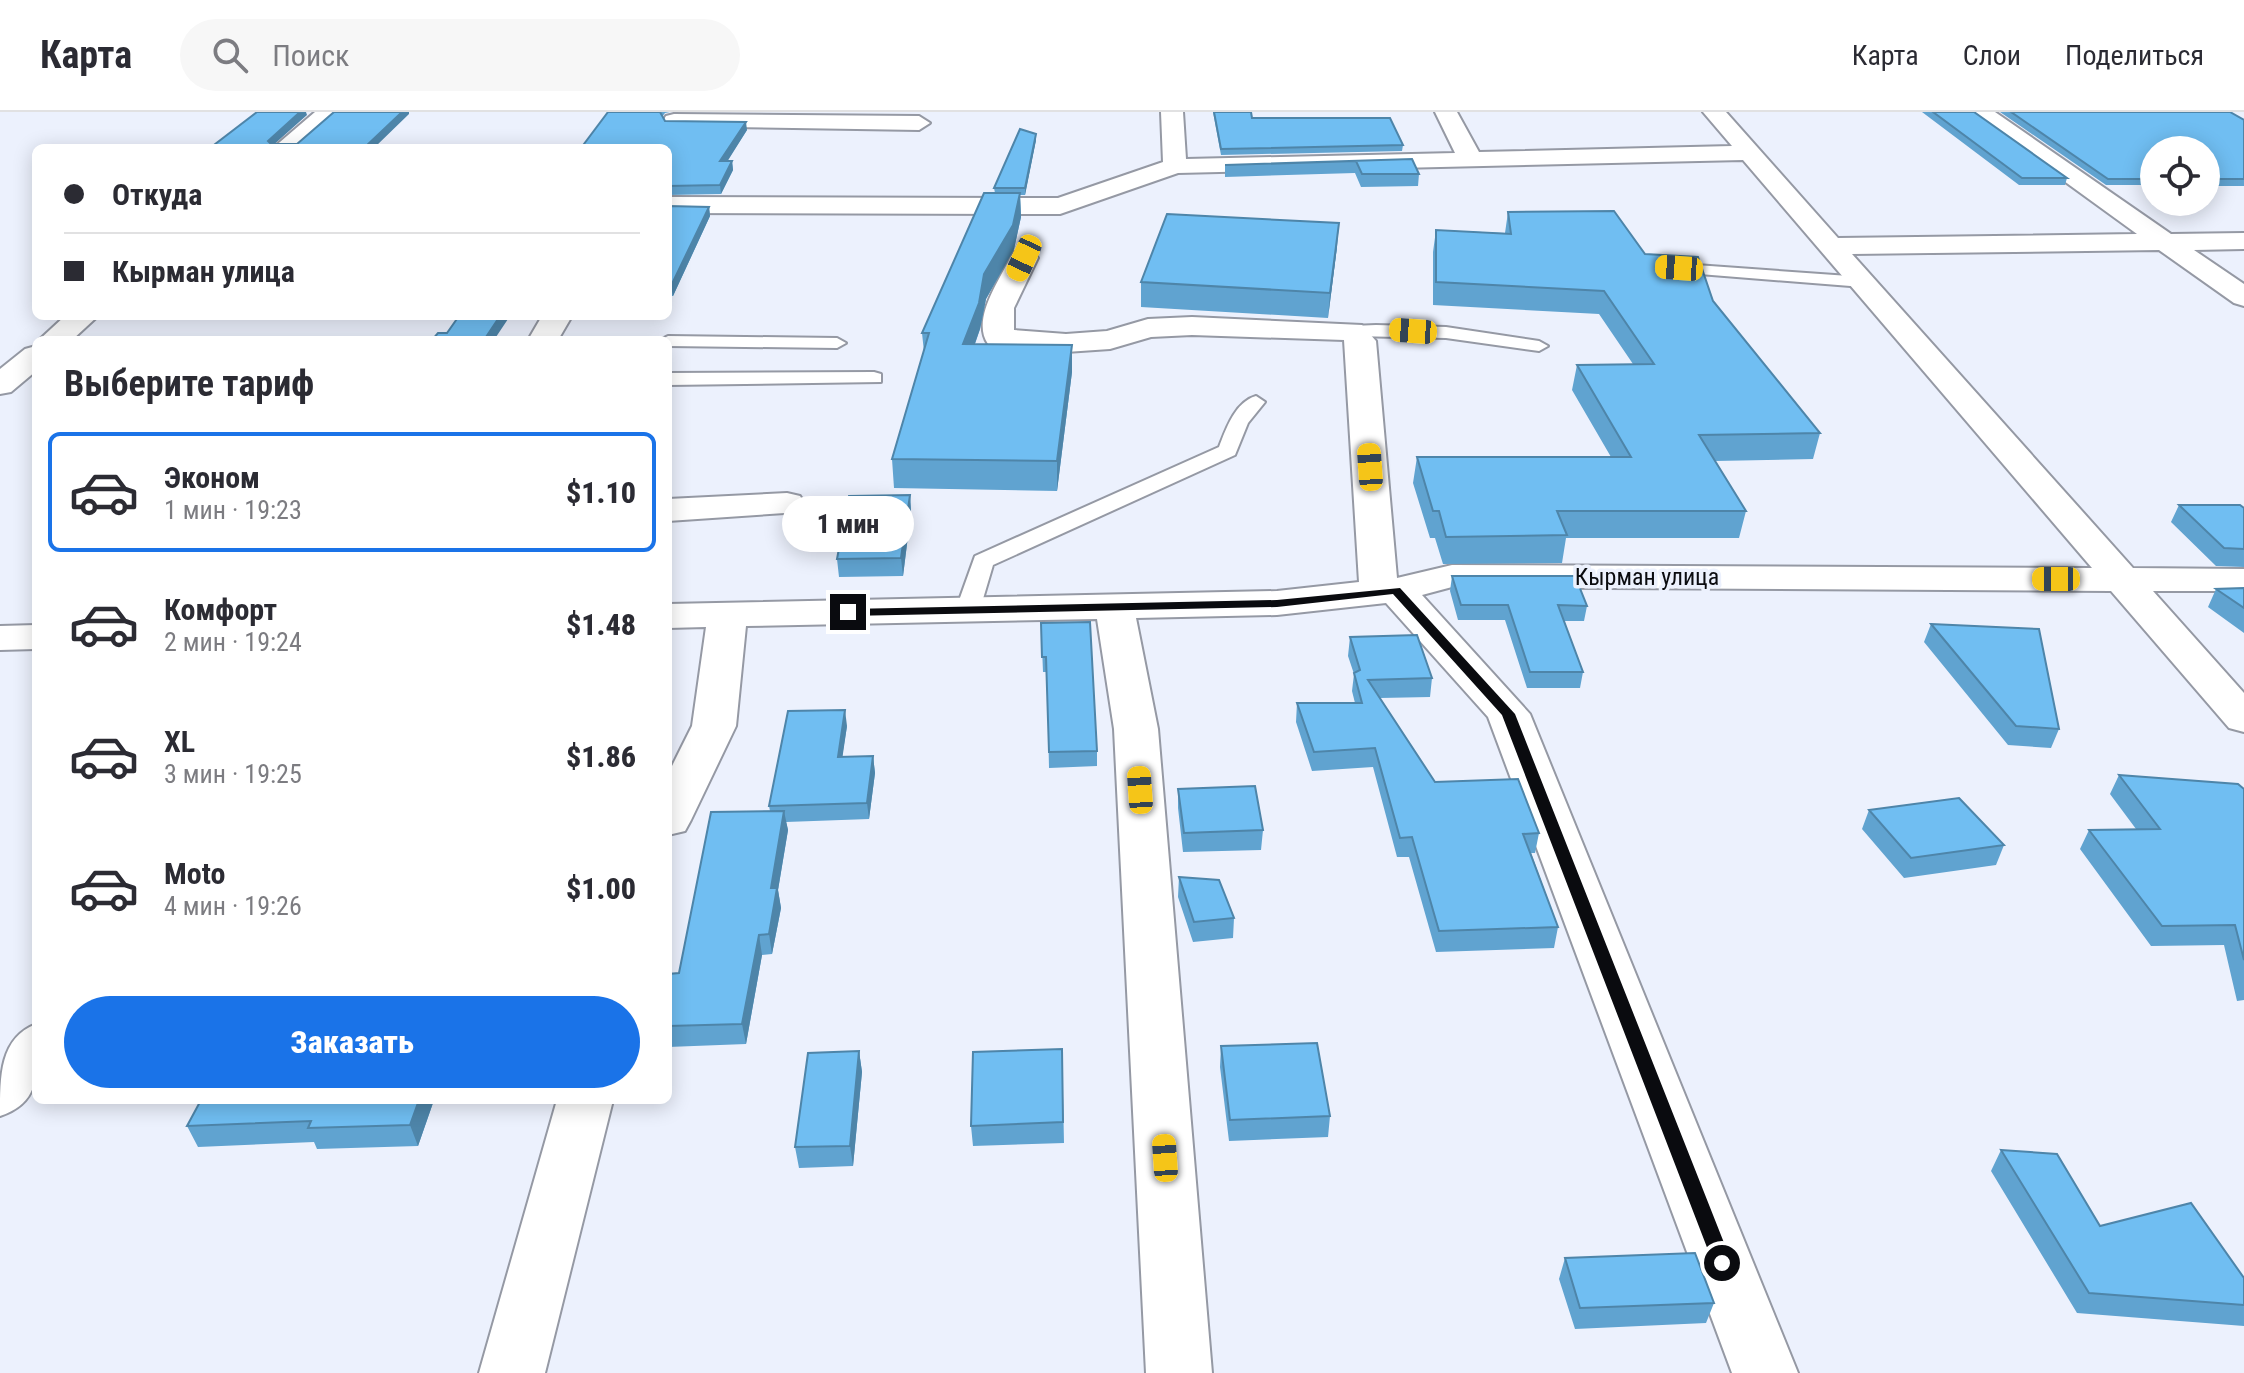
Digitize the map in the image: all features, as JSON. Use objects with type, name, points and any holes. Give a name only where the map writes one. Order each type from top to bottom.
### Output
[{"type":"street","points":[[290,144],[328,112]]},
{"type":"street","points":[[1172,112],[1175,166]]},
{"type":"street","points":[[1446,112],[1470,158]]},
{"type":"street","points":[[1714,112],[2244,719]]},
{"type":"street","points":[[1980,112],[2244,297]]},
{"type":"street","points":[[673,123],[919,123]]},
{"type":"street","points":[[672,205],[1060,206],[1175,166],[1751,153]]},
{"type":"street","points":[[1831,246],[2244,241]]},
{"type":"street","points":[[1024,258],[1000,308],[999,338],[1066,343],[1110,340],[1148,328],[1192,326],[1352,331],[1361,341],[1388,591],[1508,714],[1765,1373]]},
{"type":"street","points":[[59,336],[78,320]]},
{"type":"street","points":[[0,385],[32,358]]},
{"type":"street","points":[[672,510],[787,504]]},
{"type":"street","name":"Кырман улица","points":[[672,616],[1277,603],[1388,591],[1452,576],[2244,580]]},
{"type":"street","points":[[1114,605],[1136,729],[1179,1373]]},
{"type":"street","points":[[672,812],[714,726],[727,615]]},
{"type":"street","points":[[0,638],[32,637]]},
{"type":"street","points":[[0,1094],[32,1050]]},
{"type":"street","points":[[512,1373],[584,1104]]},
{"type":"lane","points":[[1649,266],[1863,282]]},
{"type":"lane","points":[[1352,331],[1387,329],[1489,336],[1539,346]]},
{"type":"lane","points":[[672,341],[837,343]]},
{"type":"lane","points":[[672,379],[874,378]]},
{"type":"lane","points":[[968,609],[983,561],[1034,536],[1140,494],[1228,451],[1239,422],[1256,402]]},
{"type":"building","points":[[257,112],[300,112],[268,141],[271,144],[215,144]]},
{"type":"building","points":[[334,112],[402,112],[368,144],[297,144]]},
{"type":"building","points":[[608,112],[660,112],[665,121],[746,122],[720,161],[732,161],[720,185],[672,186],[672,144],[584,144]]},
{"type":"building","points":[[1214,112],[1251,112],[1252,118],[1390,118],[1403,145],[1221,149]]},
{"type":"building","points":[[1933,112],[1974,112],[2067,178],[2022,178]]},
{"type":"building","points":[[2011,112],[2230,112],[2244,120],[2244,179],[2220,179],[2220,136],[2140,136],[2140,179],[2108,179]]},
{"type":"building","points":[[1020,129],[1036,134],[1025,188],[994,188]]},
{"type":"building","points":[[1412,159],[1419,174],[1362,174],[1356,161],[1225,165]]},
{"type":"building","points":[[984,193],[1020,193],[1013,225],[984,274],[979,303],[963,344],[1072,345],[1057,461],[892,459],[929,333],[922,333]]},
{"type":"building","points":[[672,206],[709,207],[672,284]]},
{"type":"building","points":[[1614,211],[1645,254],[1698,257],[1713,301],[1820,433],[1699,435],[1746,511],[1557,511],[1567,535],[1446,537],[1439,511],[1433,511],[1417,457],[1631,457],[1577,365],[1654,364],[1604,291],[1436,282],[1436,230],[1511,234],[1508,212]]},
{"type":"building","points":[[1167,214],[1339,223],[1330,293],[1141,282]]},
{"type":"building","points":[[456,320],[497,320],[487,336],[435,336],[447,333]]},
{"type":"building","points":[[910,495],[901,558],[837,559],[849,496]]},
{"type":"building","points":[[2179,505],[2240,505],[2244,508],[2244,549],[2224,548]]},
{"type":"building","points":[[1452,576],[1575,576],[1587,606],[1558,605],[1583,672],[1530,672],[1508,605],[1461,605]]},
{"type":"building","points":[[2244,588],[2244,608],[2216,589]]},
{"type":"building","points":[[1090,622],[1097,751],[1049,752],[1046,657],[1042,657],[1041,623]]},
{"type":"building","points":[[1931,624],[2039,629],[2059,729],[2016,726]]},
{"type":"building","points":[[1417,635],[1432,678],[1368,680],[1435,782],[1518,779],[1539,833],[1523,834],[1558,927],[1439,931],[1412,837],[1400,838],[1375,748],[1314,752],[1297,703],[1362,703],[1354,673],[1360,670],[1350,637]]},
{"type":"building","points":[[845,710],[838,757],[873,756],[867,803],[769,806],[788,711]]},
{"type":"building","points":[[2119,775],[2238,784],[2244,789],[2244,960],[2235,925],[2162,926],[2089,830],[2160,829]]},
{"type":"building","points":[[1255,786],[1263,830],[1184,833],[1178,789]]},
{"type":"building","points":[[1959,798],[2004,845],[1911,858],[1869,810]]},
{"type":"building","points":[[784,811],[771,888],[777,888],[769,934],[759,935],[742,1024],[672,1026],[672,974],[679,973],[711,812]]},
{"type":"building","points":[[1179,877],[1219,880],[1234,918],[1194,922]]},
{"type":"building","points":[[1317,1043],[1330,1116],[1230,1120],[1221,1046]]},
{"type":"building","points":[[1062,1049],[1063,1122],[971,1126],[973,1052]]},
{"type":"building","points":[[859,1051],[850,1146],[795,1147],[808,1053]]},
{"type":"building","points":[[199,1104],[418,1104],[410,1125],[308,1128],[311,1121],[187,1126]]},
{"type":"building","points":[[2001,1150],[2057,1154],[2100,1226],[2191,1203],[2244,1278],[2244,1305],[2089,1293]]},
{"type":"building","points":[[1695,1253],[1714,1303],[1580,1308],[1565,1258]]},
{"type":"route","points":[[848,612],[1277,603],[1396,590],[1508,714],[1722,1263]]}]
